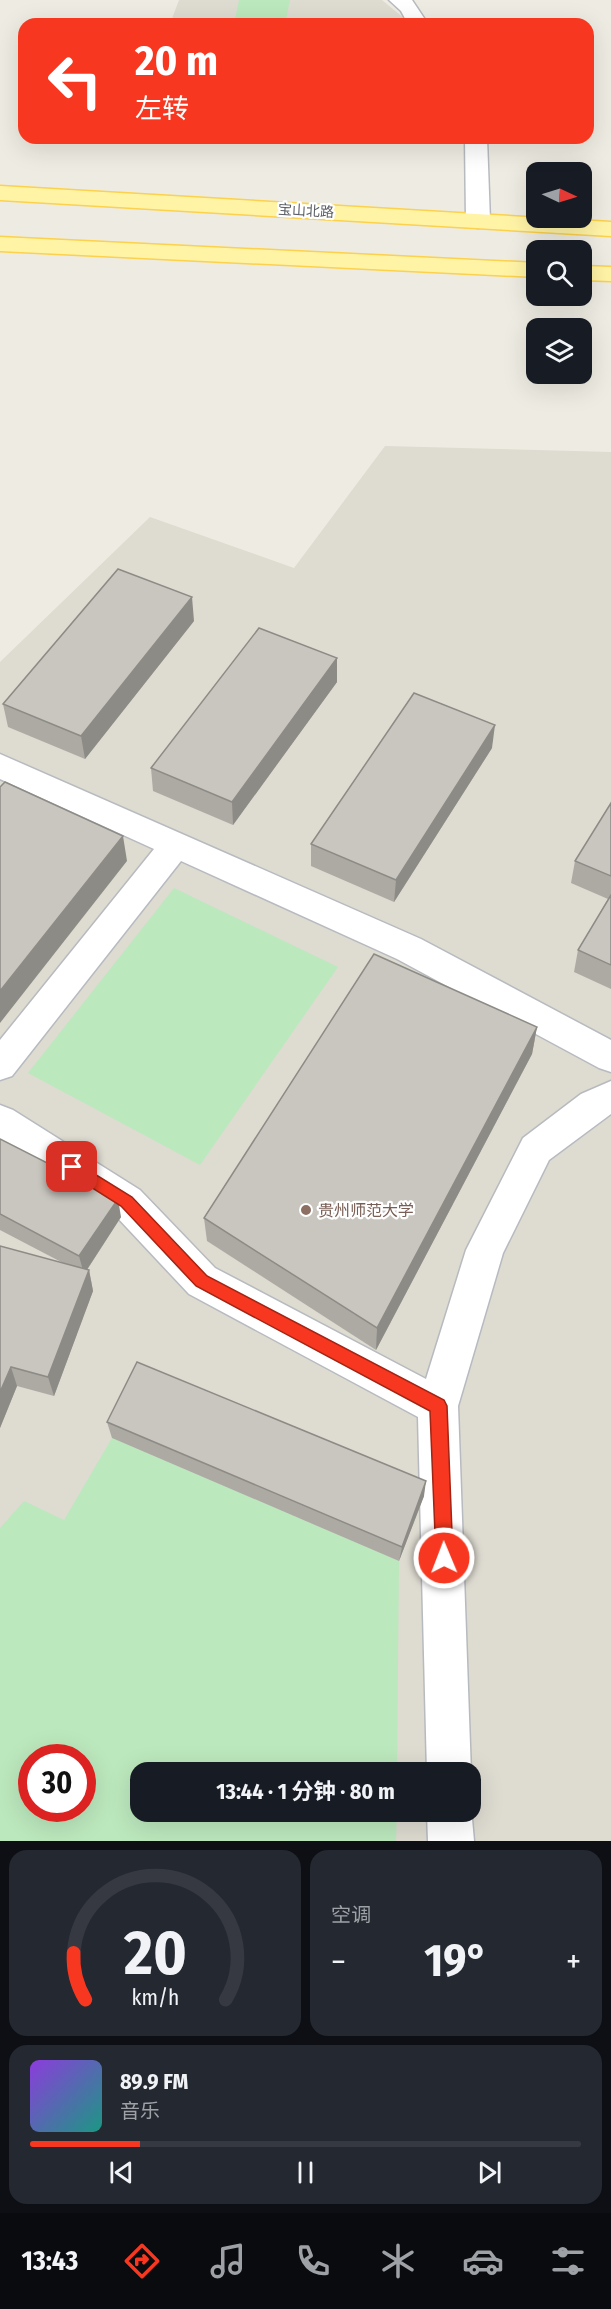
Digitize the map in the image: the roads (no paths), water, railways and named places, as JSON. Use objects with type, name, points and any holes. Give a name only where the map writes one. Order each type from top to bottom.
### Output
[{"type":"main road","name":"宝山北路","points":[[0,193],[611,229]]},
{"type":"main road","points":[[0,244],[526,269]]},
{"type":"main road","points":[[592,273],[611,274]]},
{"type":"street","points":[[399,0],[409,8],[415,18]]},
{"type":"street","points":[[476,144],[478,221]]},
{"type":"street","points":[[0,766],[409,949],[611,1057]]},
{"type":"street","points":[[0,1065],[175,845]]},
{"type":"street","points":[[449,1762],[444,1534],[438,1406],[485,1250],[536,1149],[594,1105],[611,1096]]},
{"type":"street","points":[[0,1121],[127,1202],[202,1281],[438,1406]]},
{"type":"street","points":[[450,1822],[451,1841]]},
{"type":"place","name":"贵州师范大学","points":[[306,1210]]}]
